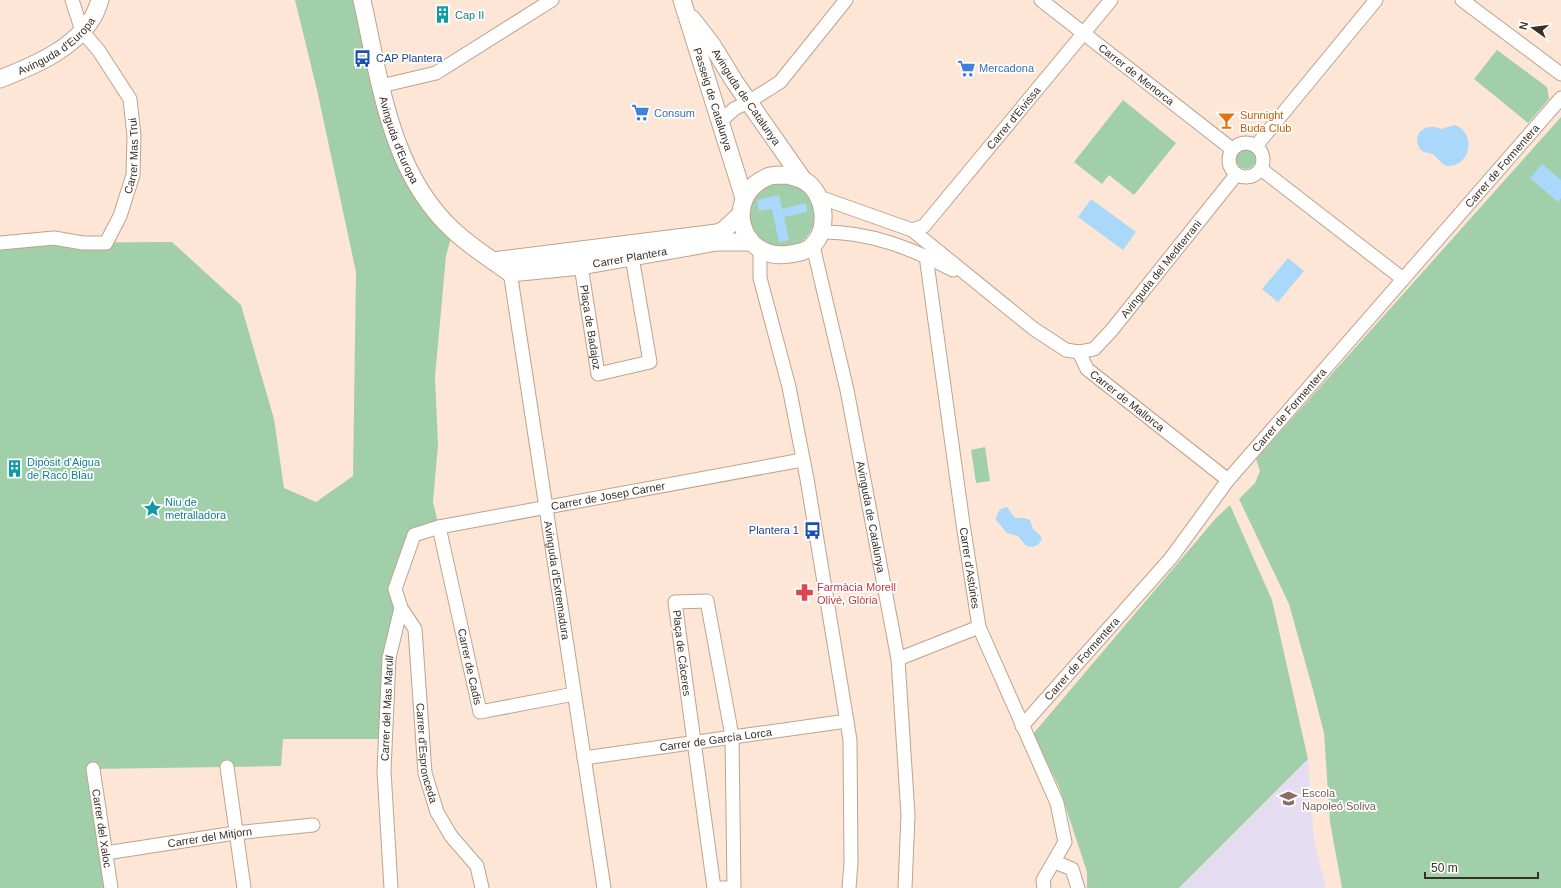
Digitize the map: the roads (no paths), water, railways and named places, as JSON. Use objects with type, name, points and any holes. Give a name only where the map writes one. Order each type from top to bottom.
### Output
[{"type":"street","points":[[72,0],[82,31]]},
{"type":"street","name":"Avinguda d'Europa","points":[[0,79],[48,57],[68,44],[82,31],[93,17],[100,0]]},
{"type":"street","name":"Avinguda d'Europa","points":[[362,0],[390,122],[411,177],[428,202],[453,230],[499,262]]},
{"type":"street","points":[[381,86],[436,73],[552,0]]},
{"type":"street","points":[[719,123],[734,109],[780,82],[846,0]]},
{"type":"street","name":"Carrer de Menorca","points":[[1041,0],[1232,148]]},
{"type":"street","name":"Carrer d'Eivissa","points":[[912,230],[924,226],[1111,0]]},
{"type":"street","points":[[1256,146],[1376,0]]},
{"type":"street","points":[[1462,0],[1561,74]]},
{"type":"street","name":"Avinguda de Catalunya","points":[[685,6],[712,45],[734,81],[750,101],[804,181]]},
{"type":"street","name":"Passeig de Catalunya","points":[[685,6],[719,123],[744,198]]},
{"type":"street","name":"Carrer Mas Trui","points":[[0,243],[54,238],[83,243],[106,243],[120,216],[133,175],[134,136],[130,99],[99,51],[82,31]]},
{"type":"street","name":"Carrer de Formentera","points":[[1022,726],[1171,558],[1228,480],[1561,98]]},
{"type":"street","points":[[1246,142],[1256,146],[1263,157],[1261,170],[1252,176],[1241,177],[1236,175],[1229,165],[1229,154],[1232,148],[1246,142]]},
{"type":"street","points":[[1261,170],[1403,279]]},
{"type":"street","points":[[816,239],[823,220],[823,209],[819,197],[804,181],[788,175],[771,176],[758,182],[744,198],[740,215],[744,230],[755,246],[760,278],[789,386],[816,529],[850,740],[851,856],[848,888]]},
{"type":"street","name":"Avinguda del Mediterrani","points":[[1078,352],[1094,349],[1111,331],[1236,175]]},
{"type":"street","points":[[819,197],[912,230],[1053,343],[1066,350],[1078,352]]},
{"type":"street","name":"Carrer Plantera","points":[[499,262],[717,233],[724,230],[740,215]]},
{"type":"street","points":[[755,246],[778,256],[796,254],[816,239],[838,232],[875,238],[927,256],[972,279]]},
{"type":"street","name":"Avinguda de Catalunya","points":[[816,239],[847,390],[898,659],[908,815],[905,888]]},
{"type":"street","name":"Carrer Plantera","points":[[499,262],[581,266],[717,242],[755,246]]},
{"type":"street","name":"Carrer d'Astúries","points":[[927,256],[963,524],[979,627],[1057,803],[1065,842],[1044,880],[1044,888]]},
{"type":"street","name":"Plaça de Badajoz","points":[[581,266],[598,374],[650,362],[632,257]]},
{"type":"street","name":"Avinguda d'Extremadura","points":[[499,262],[546,507],[604,888]]},
{"type":"street","name":"Carrer de Mallorca","points":[[1078,352],[1087,369],[1228,480]]},
{"type":"street","name":"Carrer de Josep Carner","points":[[401,608],[395,589],[414,535],[439,527],[802,460]]},
{"type":"street","name":"Carrer de Cadis","points":[[439,527],[480,712],[574,694]]},
{"type":"street","name":"Plaça de Cáceres","points":[[730,888],[714,888],[675,602],[707,601],[732,736],[734,888]]},
{"type":"street","name":"Carrer del Mas Marull","points":[[391,888],[384,771],[389,658],[401,608]]},
{"type":"street","name":"Carrer d'Espronceda","points":[[401,608],[415,629],[425,773],[437,812],[451,836],[477,866],[482,888]]},
{"type":"street","points":[[898,659],[979,627]]},
{"type":"street","name":"Carrer de García Lorca","points":[[584,758],[847,721]]},
{"type":"street","points":[[227,767],[235,833],[244,888]]},
{"type":"street","name":"Carrer del Xaloc","points":[[93,769],[111,888]]},
{"type":"street","name":"Carrer del Mitjorn","points":[[106,853],[235,833],[313,824]]},
{"type":"street","points":[[1055,862],[1072,869],[1078,888]]},
{"type":"water","points":[[1455,125],[1462,129],[1468,142],[1466,156],[1461,162],[1446,166],[1434,155],[1423,152],[1420,149],[1417,139],[1418,134],[1425,128],[1435,127],[1441,129]]},
{"type":"water","points":[[1542,164],[1561,180],[1561,198],[1558,202],[1530,178]]},
{"type":"water","points":[[779,195],[782,209],[806,203],[807,212],[784,217],[789,240],[779,242],[772,209],[759,211],[757,200]]},
{"type":"water","points":[[1091,199],[1136,232],[1123,250],[1078,217]]},
{"type":"water","points":[[1288,258],[1304,271],[1278,302],[1262,289]]},
{"type":"water","points":[[1007,507],[1015,518],[1030,520],[1033,529],[1042,539],[1038,545],[1032,547],[1026,546],[1018,536],[1007,533],[996,520],[999,511]]},
{"type":"place","name":"Cap II","points":[[442,15]]},
{"type":"place","name":"CAP Plantera","points":[[363,58]]},
{"type":"place","name":"Mercadona","points":[[966,68]]},
{"type":"place","name":"Consum","points":[[641,113]]},
{"type":"place","name":"Sunnight Buda Club","points":[[1227,121]]},
{"type":"place","name":"Dipòsit d'Aigua de Racó Blau","points":[[14,468]]},
{"type":"place","name":"Niu de metralladora","points":[[152,508]]},
{"type":"place","name":"Plantera 1","points":[[812,530]]},
{"type":"place","name":"Farmàcia Morell Olivé, Glòria","points":[[804,593]]},
{"type":"place","name":"Escola Napoleó Soliva","points":[[1289,799]]}]
